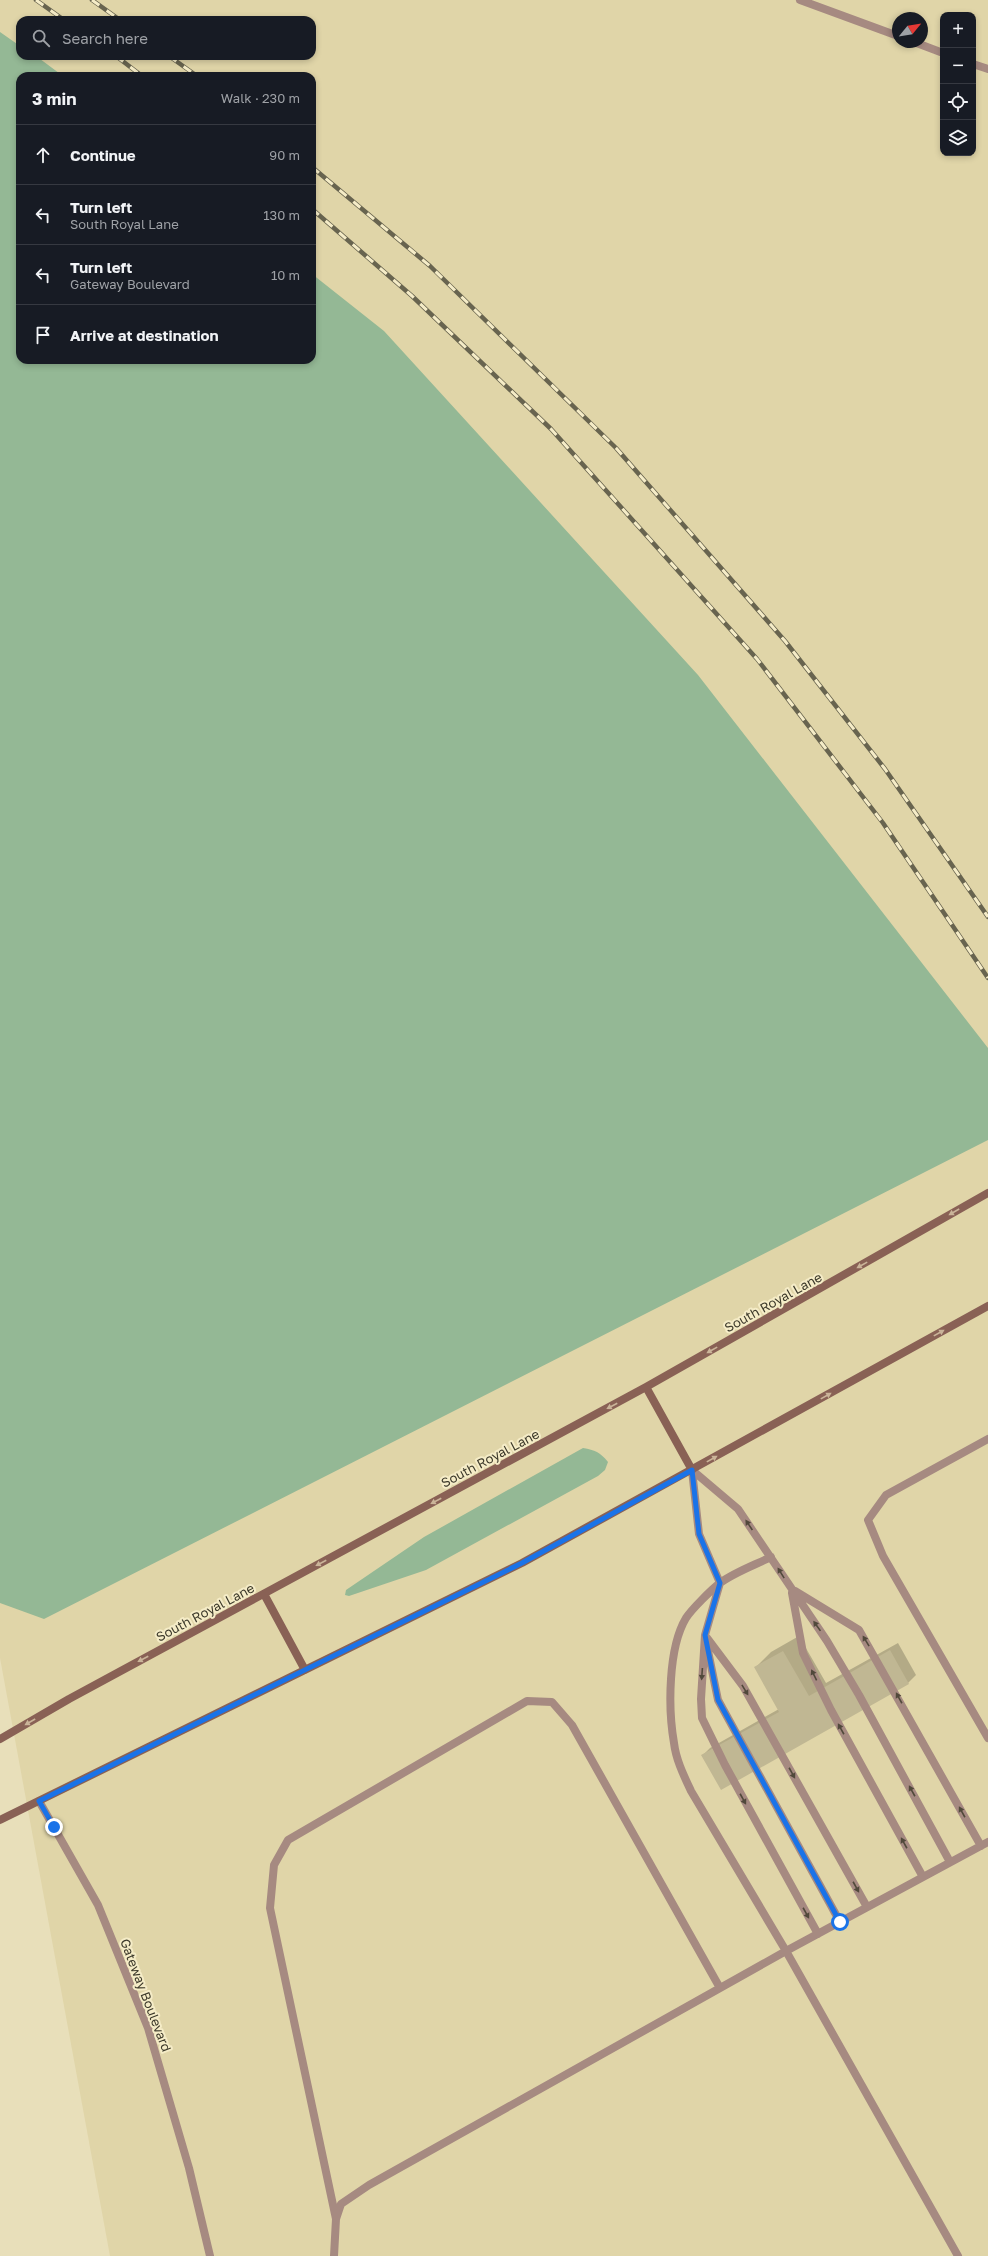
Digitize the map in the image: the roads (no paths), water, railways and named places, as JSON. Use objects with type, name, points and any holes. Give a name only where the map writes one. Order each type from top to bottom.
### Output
[{"type":"main road","name":"South Royal Lane","points":[[0,1739],[646,1387],[988,1193]]},
{"type":"main road","points":[[0,1820],[522,1563],[988,1306]]},
{"type":"main road","points":[[646,1387],[692,1470]]},
{"type":"main road","points":[[264,1594],[305,1670]]},
{"type":"street","points":[[800,0],[892,34]]},
{"type":"street","points":[[928,47],[940,52]]},
{"type":"street","points":[[976,65],[988,69]]},
{"type":"street","points":[[988,1439],[886,1495],[868,1520],[883,1556],[988,1738]]},
{"type":"street","points":[[692,1470],[738,1509],[827,1641],[859,1695],[950,1862]]},
{"type":"street","points":[[692,1470],[699,1534],[720,1583],[705,1635],[701,1700],[702,1718],[724,1765],[818,1934]]},
{"type":"street","points":[[771,1557],[720,1583],[686,1618],[675,1644],[672,1670],[671,1721],[679,1766],[691,1791],[786,1951],[958,2256]]},
{"type":"street","points":[[336,2219],[341,2204],[369,2185],[786,1951],[984,1844],[859,1630],[791,1589]]},
{"type":"street","points":[[791,1589],[803,1653],[831,1710],[923,1877]]},
{"type":"street","points":[[705,1635],[743,1686],[867,1907]]},
{"type":"street","points":[[705,1635],[718,1700],[840,1922]]},
{"type":"street","points":[[334,2256],[336,2219],[270,1908],[274,1865],[288,1840],[527,1701],[552,1702],[572,1725],[720,1988]]},
{"type":"street","name":"Gateway Boulevard","points":[[39,1801],[98,1905],[148,2028],[189,2168],[210,2256]]},
{"type":"railway","points":[[36,0],[58,16]]},
{"type":"railway","points":[[92,0],[114,16]]},
{"type":"railway","points":[[121,60],[137,72]]},
{"type":"railway","points":[[175,60],[191,72]]},
{"type":"railway","points":[[316,170],[430,266],[616,448],[785,641],[885,769],[988,917]]},
{"type":"railway","points":[[316,212],[412,296],[551,429],[757,659],[883,823],[988,978]]}]
